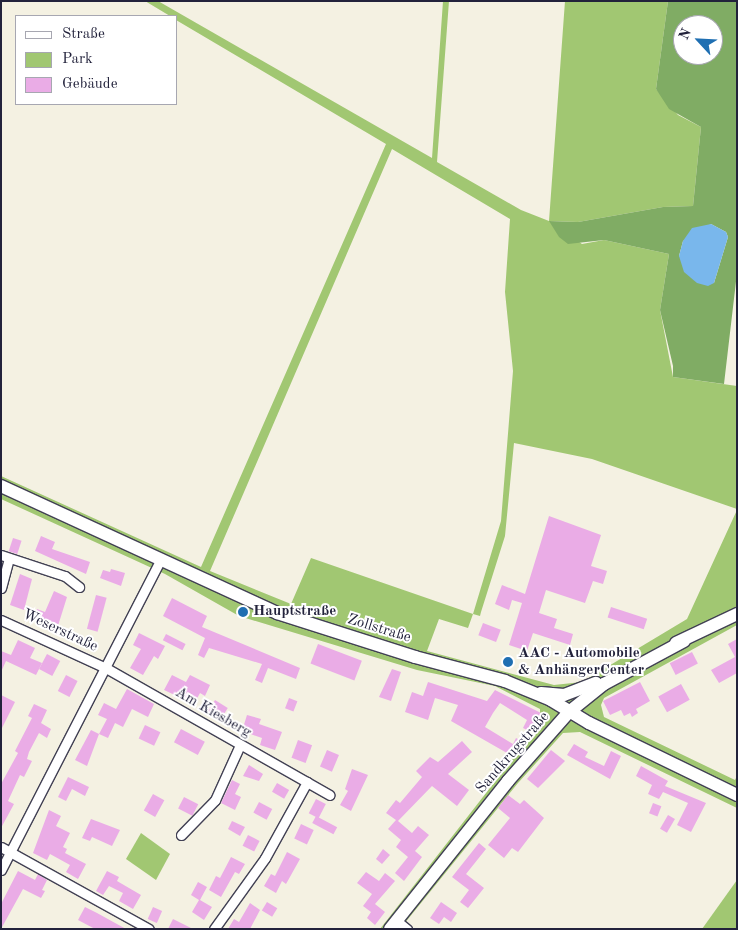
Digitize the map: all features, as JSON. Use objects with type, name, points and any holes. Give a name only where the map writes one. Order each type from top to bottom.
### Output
[{"type":"main road","name":"Zollstraße","points":[[1,486],[160,561],[277,613],[523,689],[737,795]]},
{"type":"main road","points":[[523,689],[564,695],[587,688],[668,645],[684,642],[737,614]]},
{"type":"main road","name":"Sandkrugstraße","points":[[398,926],[508,781],[569,712],[604,684],[684,642]]},
{"type":"street","points":[[1,588],[5,556],[64,576],[79,587]]},
{"type":"street","points":[[1,870],[160,561]]},
{"type":"street","name":"Weserstraße","points":[[1,620],[106,668]]},
{"type":"street","name":"Am Kiesberg","points":[[106,668],[330,795]]},
{"type":"street","points":[[181,835],[215,800],[240,744]]},
{"type":"street","points":[[214,929],[265,858],[308,782]]},
{"type":"street","points":[[1,847],[149,929]]},
{"type":"green space","points":[[145,1],[158,1],[432,158],[443,1],[449,1],[437,162],[521,210],[549,221],[565,1],[668,1],[656,89],[678,115],[701,127],[693,206],[663,207],[578,222],[550,221],[582,244],[604,240],[669,254],[660,310],[673,377],[737,386],[737,509],[592,459],[514,443],[505,536],[480,616],[473,614],[468,628],[439,619],[427,651],[554,685],[582,682],[687,619],[737,510],[737,625],[604,698],[601,705],[604,717],[735,780],[737,776],[737,808],[580,732],[563,733],[518,783],[400,929],[380,929],[536,729],[540,723],[540,709],[495,686],[417,670],[239,616],[165,574],[1,499],[1,476],[201,567],[386,144],[178,21],[178,15],[168,15]],"holes":[[[392,149],[510,219],[505,292],[513,371],[501,521],[473,614],[311,558],[291,604],[210,571]]]},
{"type":"green space","points":[[668,1],[737,1],[737,273],[724,384],[673,377],[673,366],[660,310],[669,254],[604,240],[568,244],[559,237],[549,221],[578,222],[663,207],[693,206],[701,127],[669,109],[656,89]],"holes":[[[711,224],[726,232],[728,237],[714,283],[679,256],[683,241]]]},
{"type":"green space","points":[[141,833],[170,854],[156,880],[126,859]]},
{"type":"green space","points":[[737,880],[737,929],[702,929]]},
{"type":"water","points":[[711,224],[726,232],[728,237],[714,283],[708,286],[697,283],[684,272],[679,256],[683,241],[692,228]]},
{"type":"building","points":[[549,516],[601,535],[591,566],[607,571],[603,584],[593,581],[585,603],[546,590],[539,613],[557,619],[554,628],[573,634],[570,645],[533,633],[527,651],[509,645],[522,603],[512,600],[509,610],[495,604],[502,585],[525,594]]},
{"type":"building","points":[[41,536],[55,542],[52,549],[90,562],[86,574],[35,551]]},
{"type":"building","points":[[13,538],[22,541],[17,554],[9,551]]},
{"type":"building","points":[[111,569],[125,573],[121,586],[100,578],[103,570],[110,572]]},
{"type":"building","points":[[20,574],[32,579],[24,610],[10,605]]},
{"type":"building","points":[[54,591],[67,597],[57,629],[34,617],[37,609],[45,612]]},
{"type":"building","points":[[96,595],[107,598],[98,632],[87,629]]},
{"type":"building","points":[[172,598],[207,616],[202,627],[300,668],[296,679],[268,668],[262,683],[255,680],[262,664],[209,648],[204,658],[198,655],[205,638],[163,616]]},
{"type":"building","points":[[611,607],[647,619],[644,629],[608,617]]},
{"type":"building","points":[[483,623],[501,630],[496,642],[478,635]]},
{"type":"building","points":[[139,633],[165,646],[158,659],[154,656],[143,675],[130,668],[141,649],[133,645]]},
{"type":"building","points":[[166,634],[186,644],[182,650],[163,640]]},
{"type":"building","points":[[737,639],[737,673],[719,683],[711,670],[735,657],[728,644]]},
{"type":"building","points":[[18,640],[35,648],[30,658],[42,663],[36,675],[6,661],[1,672],[1,651],[11,655]]},
{"type":"building","points":[[318,644],[362,661],[354,680],[310,664]]},
{"type":"building","points":[[692,652],[698,664],[676,675],[670,663]]},
{"type":"building","points":[[47,654],[60,661],[52,676],[39,669]]},
{"type":"building","points":[[392,669],[401,672],[391,701],[379,697]]},
{"type":"building","points":[[66,675],[78,681],[69,697],[58,691]]},
{"type":"building","points":[[172,675],[186,682],[190,675],[210,685],[205,696],[200,693],[194,704],[164,690]]},
{"type":"building","points":[[428,682],[487,701],[495,690],[541,713],[531,732],[523,728],[527,720],[500,703],[493,713],[485,727],[513,744],[516,738],[523,742],[514,757],[451,721],[458,705],[435,698],[428,720],[405,712],[412,692],[423,696]]},
{"type":"building","points":[[640,682],[650,701],[636,709],[638,713],[632,717],[630,713],[624,716],[621,710],[610,715],[603,701]]},
{"type":"building","points":[[681,684],[690,700],[667,712],[658,697]]},
{"type":"building","points":[[127,689],[154,704],[148,717],[132,709],[123,727],[115,723],[108,738],[99,734],[107,719],[98,715],[104,703],[116,709]]},
{"type":"building","points":[[1,695],[15,702],[1,730]]},
{"type":"building","points":[[289,698],[297,701],[293,711],[285,708]]},
{"type":"building","points":[[215,700],[228,708],[220,721],[207,713]]},
{"type":"building","points":[[34,704],[47,710],[41,723],[51,729],[47,738],[39,733],[29,752],[27,759],[32,761],[24,777],[20,775],[8,801],[14,804],[1,828],[1,784],[18,753],[15,751],[32,718],[28,716]]},
{"type":"building","points":[[247,715],[261,719],[259,724],[282,732],[275,750],[260,745],[262,738],[242,731]]},
{"type":"building","points":[[145,725],[160,732],[154,746],[139,739]]},
{"type":"building","points":[[181,729],[205,742],[198,755],[174,742]]},
{"type":"building","points":[[91,730],[99,734],[87,766],[75,760]]},
{"type":"building","points":[[298,740],[312,745],[306,763],[292,758]]},
{"type":"building","points":[[462,741],[472,752],[448,774],[469,790],[457,806],[432,786],[398,821],[412,833],[418,826],[429,835],[415,851],[422,857],[404,881],[395,873],[408,857],[396,847],[401,840],[388,829],[396,820],[386,813],[396,800],[400,803],[422,777],[416,771],[430,757],[438,762]]},
{"type":"building","points":[[574,744],[588,752],[585,757],[604,766],[611,751],[621,756],[610,779],[567,755]]},
{"type":"building","points":[[327,750],[339,755],[332,772],[320,767]]},
{"type":"building","points":[[551,750],[565,761],[538,788],[527,779]]},
{"type":"building","points":[[249,765],[263,774],[259,781],[243,776]]},
{"type":"building","points":[[641,766],[668,781],[665,786],[706,803],[691,832],[677,825],[688,803],[663,792],[659,799],[648,794],[652,785],[636,776]]},
{"type":"building","points":[[352,769],[368,775],[351,811],[340,805],[348,791],[345,789]]},
{"type":"building","points":[[68,777],[89,787],[85,796],[72,789],[66,801],[58,797]]},
{"type":"building","points":[[232,780],[240,784],[235,794],[241,797],[235,810],[221,803]]},
{"type":"building","points":[[277,783],[289,790],[284,799],[272,792]]},
{"type":"building","points":[[153,794],[164,800],[155,817],[144,811]]},
{"type":"building","points":[[508,795],[520,804],[524,800],[544,818],[518,852],[512,848],[504,858],[488,845],[510,818],[498,808]]},
{"type":"building","points":[[184,797],[198,804],[192,816],[178,809]]},
{"type":"building","points":[[316,799],[326,804],[319,818],[309,813]]},
{"type":"building","points":[[259,802],[272,809],[267,820],[253,813]]},
{"type":"building","points":[[653,803],[661,806],[657,816],[649,813]]},
{"type":"building","points":[[49,810],[61,816],[56,826],[70,833],[63,847],[67,849],[65,853],[86,864],[78,879],[66,872],[70,865],[50,854],[47,860],[33,853]]},
{"type":"building","points":[[668,815],[675,819],[667,833],[660,829]]},
{"type":"building","points":[[316,816],[337,827],[333,834],[312,823]]},
{"type":"building","points":[[91,819],[120,830],[112,846],[92,837],[90,841],[82,838]]},
{"type":"building","points":[[232,821],[245,827],[240,836],[228,829]]},
{"type":"building","points":[[301,824],[314,830],[307,844],[294,839]]},
{"type":"building","points":[[248,835],[260,841],[254,852],[243,846]]},
{"type":"building","points":[[479,843],[486,849],[466,874],[484,888],[468,908],[460,902],[469,890],[452,877]]},
{"type":"building","points":[[383,849],[390,855],[382,864],[376,859]]},
{"type":"building","points":[[287,852],[300,859],[286,884],[282,881],[276,893],[264,886],[271,874],[275,876]]},
{"type":"building","points":[[231,857],[245,864],[239,874],[235,872],[221,897],[209,890],[216,876],[220,878]]},
{"type":"building","points":[[18,871],[35,880],[38,874],[47,880],[42,890],[45,891],[41,898],[23,889],[1,929],[1,904]]},
{"type":"building","points":[[107,871],[119,877],[117,881],[141,895],[133,909],[119,901],[123,893],[109,886],[103,895],[96,891]]},
{"type":"building","points":[[366,872],[379,881],[385,873],[395,881],[375,904],[385,912],[375,925],[367,918],[371,912],[363,906],[372,894],[357,883]]},
{"type":"building","points":[[198,882],[207,887],[200,900],[212,907],[204,920],[192,912],[199,900],[191,895]]},
{"type":"building","points":[[267,902],[277,908],[272,917],[262,911]]},
{"type":"building","points":[[441,902],[457,913],[451,922],[444,917],[439,924],[430,918]]},
{"type":"building","points":[[250,903],[260,910],[250,929],[228,929],[234,919],[239,922]]},
{"type":"building","points":[[85,907],[126,929],[95,929],[78,920]]},
{"type":"building","points":[[153,907],[162,911],[157,923],[148,919]]},
{"type":"building","points":[[173,919],[193,929],[168,929]]},
{"type":"place","name":"Hauptstraße","points":[[243,612]]},
{"type":"place","name":"AAC - Automobile & AnhängerCenter","points":[[508,662]]}]
